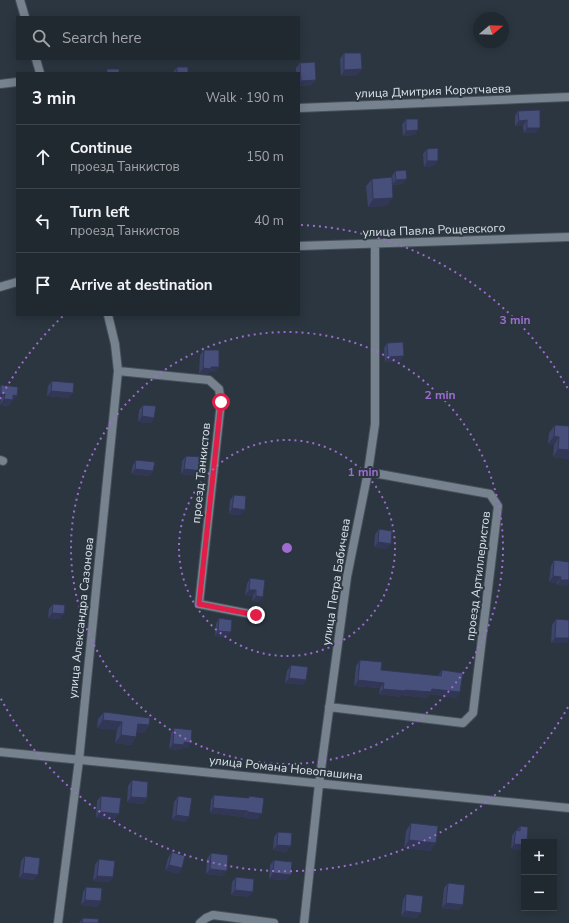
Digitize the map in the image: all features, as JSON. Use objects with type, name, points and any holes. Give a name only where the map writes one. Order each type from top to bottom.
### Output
[{"type":"street","points":[[20,0],[25,16]]},
{"type":"street","points":[[36,60],[40,72]]},
{"type":"street","points":[[0,84],[16,82]]},
{"type":"street","name":"улица Дмитрия Коротчаева","points":[[300,108],[569,97]]},
{"type":"street","name":"улица Павла Рощевского","points":[[300,246],[569,237]]},
{"type":"street","name":"улица Петра Бабичева","points":[[304,923],[319,784],[347,577],[368,472],[375,424],[375,244]]},
{"type":"street","points":[[0,287],[16,282]]},
{"type":"street","name":"улица Александра Сазонова","points":[[58,923],[79,760],[118,371],[115,344],[108,316]]},
{"type":"street","name":"проезд Танкистов","points":[[118,371],[209,380],[219,389],[221,402],[199,604],[256,615]]},
{"type":"street","name":"проезд Артиллеристов","points":[[329,707],[463,723],[473,713],[498,506],[490,494],[368,472]]},
{"type":"street","name":"улица Романа Новопашина","points":[[0,752],[569,808]]},
{"type":"street","points":[[200,923],[212,915],[274,923]]},
{"type":"building","points":[[344,53],[361,53],[362,69],[344,70]]},
{"type":"building","points":[[315,62],[316,80],[301,81],[300,63]]},
{"type":"building","points":[[177,67],[188,67],[188,72],[177,72]]},
{"type":"building","points":[[107,69],[119,69],[119,72],[107,72]]},
{"type":"building","points":[[540,110],[540,128],[527,128],[527,120],[519,121],[518,111]]},
{"type":"building","points":[[406,119],[418,119],[418,130],[406,131]]},
{"type":"building","points":[[438,148],[438,161],[427,161],[427,149]]},
{"type":"building","points":[[406,170],[407,179],[396,180],[395,171]]},
{"type":"building","points":[[392,177],[393,198],[373,199],[372,179]]},
{"type":"building","points":[[403,342],[404,356],[388,357],[387,343]]},
{"type":"building","points":[[204,350],[219,350],[219,367],[211,367],[211,369],[203,368]]},
{"type":"building","points":[[52,381],[74,383],[73,393],[51,391]]},
{"type":"building","points":[[1,385],[18,387],[17,396],[13,395],[13,400],[4,399],[5,394],[1,394]]},
{"type":"building","points":[[143,405],[156,406],[154,418],[142,416]]},
{"type":"building","points":[[555,425],[569,426],[569,450],[558,449],[559,437],[554,436]]},
{"type":"building","points":[[186,456],[203,457],[202,471],[184,469]]},
{"type":"building","points":[[136,460],[155,462],[153,471],[135,469]]},
{"type":"building","points":[[234,495],[246,496],[245,510],[232,508]]},
{"type":"building","points":[[379,529],[392,531],[391,544],[378,542]]},
{"type":"building","points":[[554,560],[569,562],[569,580],[560,580],[561,577],[553,576]]},
{"type":"building","points":[[250,578],[265,580],[263,597],[256,596],[256,590],[249,590]]},
{"type":"building","points":[[53,604],[65,605],[64,614],[52,613]]},
{"type":"building","points":[[219,618],[232,620],[231,632],[218,631]]},
{"type":"building","points":[[556,619],[569,620],[569,638],[555,638]]},
{"type":"building","points":[[360,660],[382,662],[381,670],[441,676],[442,670],[463,673],[460,692],[432,689],[431,692],[383,689],[384,683],[358,680]]},
{"type":"building","points":[[291,665],[308,667],[306,680],[289,678]]},
{"type":"building","points":[[104,712],[150,718],[149,725],[138,724],[136,737],[121,735],[122,722],[103,720]]},
{"type":"building","points":[[174,728],[192,730],[191,743],[184,742],[184,745],[173,744]]},
{"type":"building","points":[[132,780],[148,782],[147,798],[131,797]]},
{"type":"building","points":[[214,795],[264,798],[262,814],[248,811],[213,808]]},
{"type":"building","points":[[101,796],[121,798],[119,814],[100,812]]},
{"type":"building","points":[[178,796],[192,798],[189,817],[176,815]]},
{"type":"building","points":[[411,823],[438,826],[436,843],[409,840]]},
{"type":"building","points":[[520,826],[528,827],[527,839],[521,839],[521,845],[514,844],[516,830],[520,831]]},
{"type":"building","points":[[278,832],[292,833],[291,846],[277,845]]},
{"type":"building","points":[[172,852],[185,856],[182,868],[169,865]]},
{"type":"building","points":[[211,853],[228,855],[227,871],[210,869]]},
{"type":"building","points":[[25,856],[40,858],[38,875],[23,873]]},
{"type":"building","points":[[99,859],[115,861],[113,877],[97,876]]},
{"type":"building","points":[[274,860],[292,862],[291,875],[273,873]]},
{"type":"building","points":[[236,877],[254,879],[253,892],[235,890]]},
{"type":"building","points":[[448,883],[465,885],[463,905],[446,903]]},
{"type":"building","points":[[86,887],[102,888],[101,901],[85,900]]},
{"type":"building","points":[[406,894],[423,896],[421,913],[405,911]]},
{"type":"building","points":[[83,918],[99,919],[98,923],[82,923]]},
{"type":"route","points":[[221,402],[199,604],[256,615]]}]
